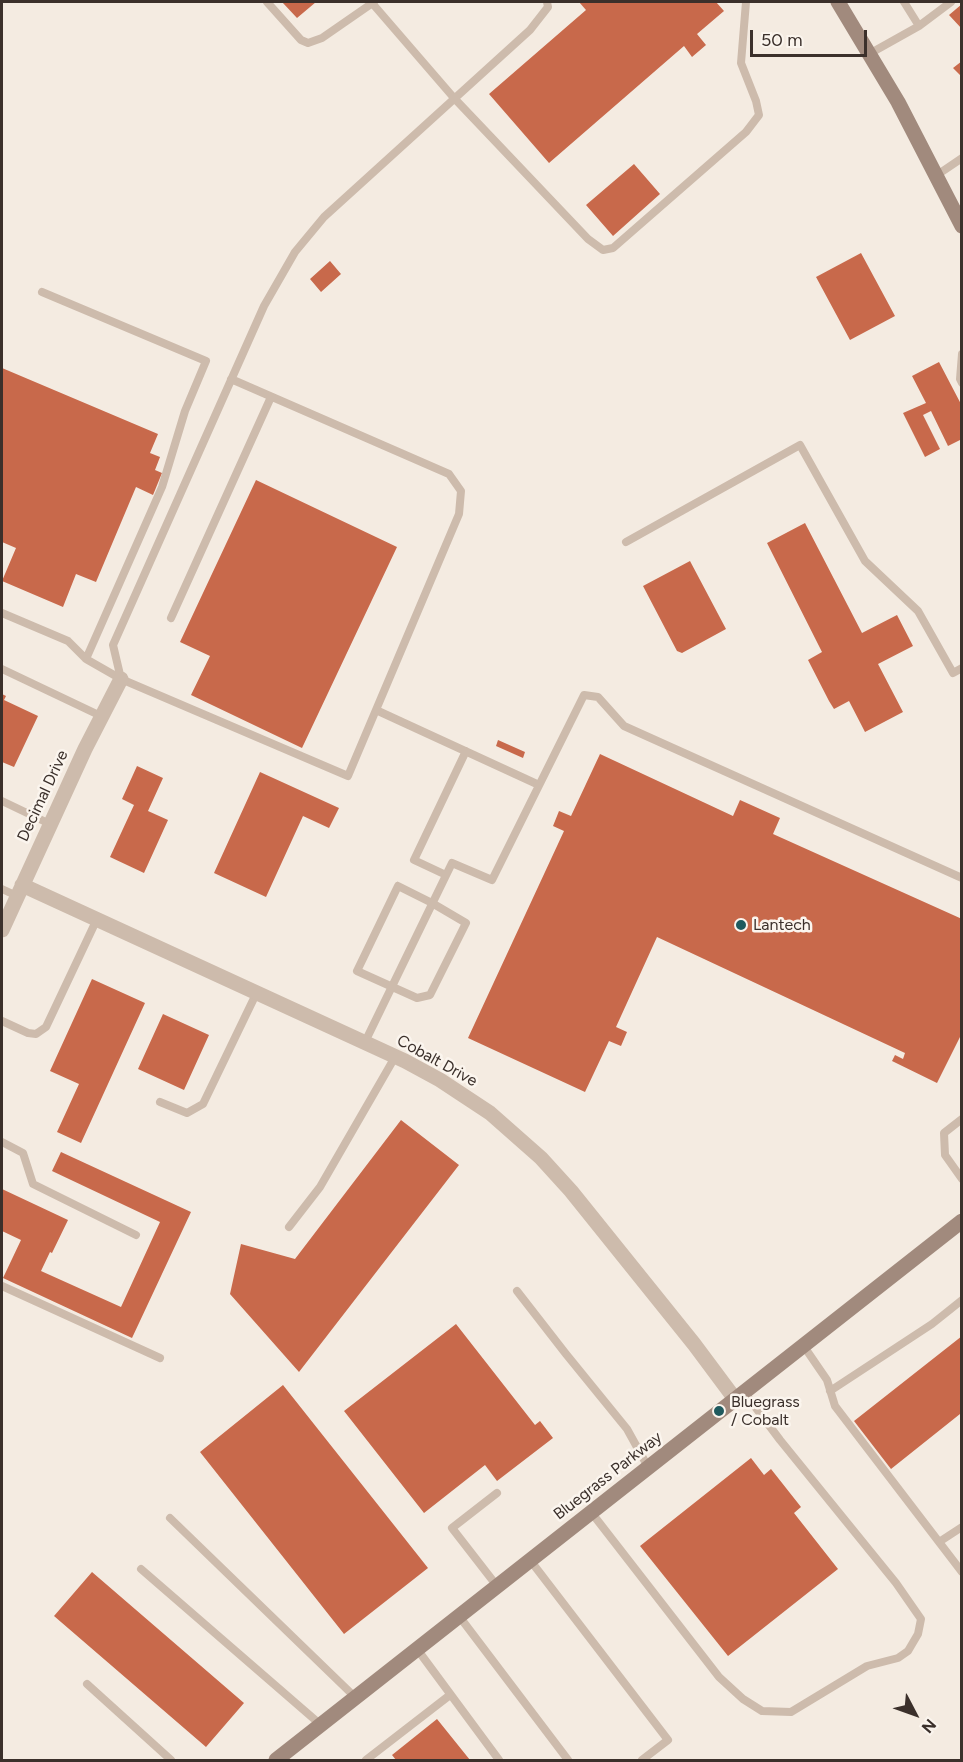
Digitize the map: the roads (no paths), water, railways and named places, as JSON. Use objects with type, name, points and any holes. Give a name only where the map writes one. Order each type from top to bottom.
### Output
[{"type":"street","points":[[837,2],[898,102],[962,226]]},
{"type":"street","name":"Decimal Drive","points":[[2,930],[85,749],[122,679]]},
{"type":"street","name":"Cobalt Drive","points":[[20,890],[97,919],[365,1042],[440,1080],[490,1113],[541,1158],[739,1395]]},
{"type":"street","name":"Bluegrass Parkway","points":[[276,1761],[962,1221]]},
{"type":"lane","points":[[267,2],[301,40],[308,43],[322,38],[373,2],[454,99],[588,239],[603,250],[613,248],[746,132],[759,115],[741,63],[747,2]]},
{"type":"lane","points":[[122,679],[113,645],[264,306],[295,252],[324,218],[530,30],[548,7],[547,2]]},
{"type":"lane","points":[[904,2],[919,26]]},
{"type":"lane","points":[[869,54],[919,26],[951,2]]},
{"type":"lane","points":[[937,175],[962,158]]},
{"type":"lane","points":[[42,292],[206,361],[185,411],[162,487],[86,658]]},
{"type":"lane","points":[[962,354],[962,382]]},
{"type":"lane","points":[[2,613],[68,641],[86,658],[122,679],[348,776],[459,514],[461,491],[449,474],[231,379]]},
{"type":"lane","points":[[171,618],[271,397]]},
{"type":"lane","points":[[626,542],[800,445],[864,561],[918,611],[952,673],[962,668]]},
{"type":"lane","points":[[2,669],[103,717]]},
{"type":"lane","points":[[365,1042],[452,863],[492,880],[584,695],[598,697],[624,726],[962,878]]},
{"type":"lane","points":[[376,710],[539,785]]},
{"type":"lane","points":[[446,875],[414,860],[466,751]]},
{"type":"lane","points":[[2,801],[50,824]]},
{"type":"lane","points":[[398,886],[466,923],[430,995],[417,998],[392,987],[357,971],[398,886]]},
{"type":"lane","points":[[2,889],[20,890]]},
{"type":"lane","points":[[2,1021],[28,1033],[36,1034],[46,1027],[97,919]]},
{"type":"lane","points":[[160,1102],[187,1113],[203,1104],[257,992]]},
{"type":"lane","points":[[289,1227],[320,1187],[395,1057]]},
{"type":"lane","points":[[962,1119],[944,1133],[945,1155],[962,1179]]},
{"type":"lane","points":[[2,1142],[23,1153],[33,1184],[136,1235]]},
{"type":"lane","points":[[2,1286],[160,1358]]},
{"type":"lane","points":[[517,1291],[627,1429],[648,1467]]},
{"type":"lane","points":[[830,1391],[932,1324],[962,1300]]},
{"type":"lane","points":[[803,1345],[827,1380],[835,1406],[962,1572]]},
{"type":"lane","points":[[591,1512],[719,1677],[743,1699],[762,1711],[791,1712],[867,1666],[898,1658],[908,1651],[918,1634],[921,1619],[896,1583],[780,1440],[739,1395]]},
{"type":"lane","points":[[497,1493],[452,1528],[497,1586]]},
{"type":"lane","points":[[170,1518],[356,1698]]},
{"type":"lane","points":[[939,1542],[962,1527]]},
{"type":"lane","points":[[530,1560],[668,1740],[642,1761]]},
{"type":"lane","points":[[141,1569],[321,1725]]},
{"type":"lane","points":[[459,1616],[568,1761]]},
{"type":"lane","points":[[417,1649],[499,1761]]},
{"type":"lane","points":[[87,1684],[171,1761]]},
{"type":"lane","points":[[366,1761],[450,1695]]},
{"type":"place","name":"Lantech","points":[[741,925]]},
{"type":"place","name":"Bluegrass / Cobalt","points":[[719,1411]]}]
